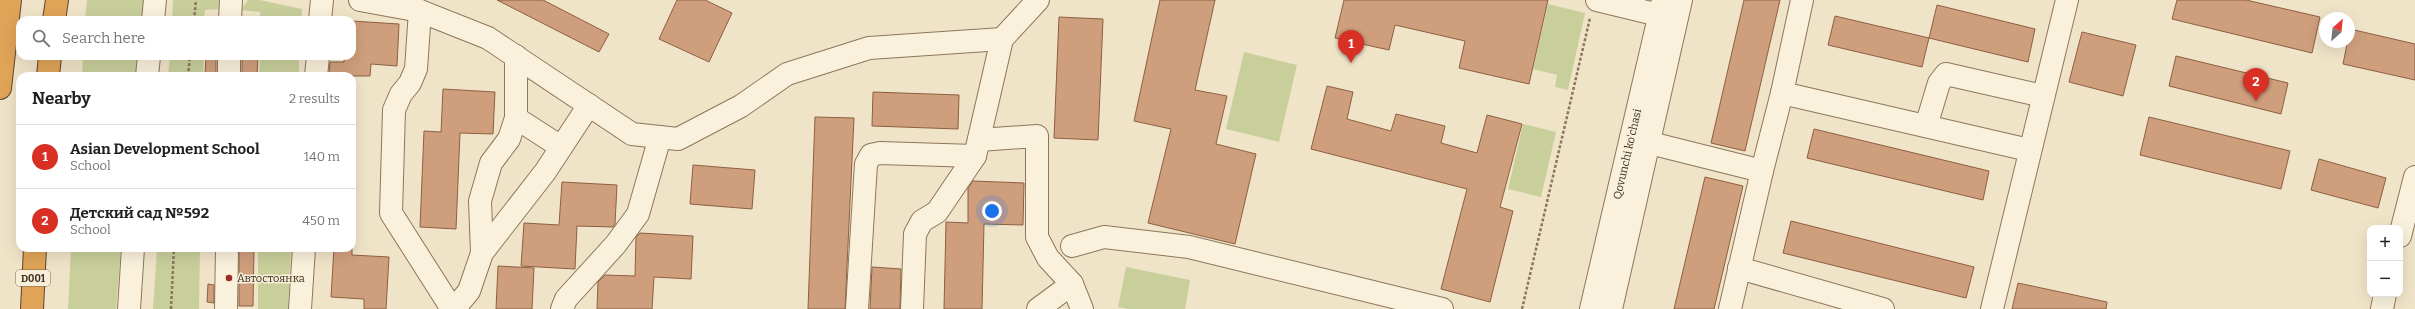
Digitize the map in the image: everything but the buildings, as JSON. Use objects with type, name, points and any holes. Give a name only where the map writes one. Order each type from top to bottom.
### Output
[{"type":"highway","points":[[0,88],[10,0]]},
{"type":"highway","points":[[55,16],[57,0]]},
{"type":"highway","points":[[48,72],[50,60]]},
{"type":"highway","name":"D001","points":[[32,309],[35,252]]},
{"type":"street","points":[[154,16],[156,0]]},
{"type":"street","points":[[230,16],[231,0]]},
{"type":"street","points":[[320,16],[322,0]]},
{"type":"street","points":[[360,0],[404,4],[488,38],[632,134],[678,139],[741,106],[787,74],[870,48],[1002,39]]},
{"type":"street","points":[[912,309],[915,234],[922,221],[937,212],[977,148],[1002,39],[1038,0]]},
{"type":"street","name":"Qovunchi ko'chasi","points":[[1591,309],[1681,0]]},
{"type":"street","points":[[1730,309],[1782,93],[1802,0]]},
{"type":"street","points":[[1992,309],[2029,150],[2067,0]]},
{"type":"street","points":[[404,4],[416,69],[410,83],[401,94],[394,110],[391,213],[453,309],[469,291],[482,254],[545,172],[589,105]]},
{"type":"street","points":[[1594,8],[1661,8]]},
{"type":"street","name":"Qovunchi ko'chasi","points":[[1611,309],[1661,8]]},
{"type":"street","points":[[482,254],[480,201],[491,163],[509,139],[516,118],[516,56]]},
{"type":"street","points":[[147,72],[149,60]]},
{"type":"street","points":[[229,60],[229,72]]},
{"type":"street","points":[[316,72],[318,60]]},
{"type":"street","points":[[1926,126],[1939,83],[1946,74],[2043,96]]},
{"type":"street","points":[[1782,93],[2029,150]]},
{"type":"street","points":[[516,118],[561,147]]},
{"type":"street","points":[[857,309],[866,164],[871,155],[880,153],[977,148],[1037,136],[1037,236],[1048,258],[1072,284],[1082,309]]},
{"type":"street","points":[[562,309],[566,299],[616,244],[638,214],[660,137]]},
{"type":"street","points":[[1639,140],[1762,171]]},
{"type":"street","points":[[2403,225],[2415,177]]},
{"type":"street","points":[[1072,246],[1104,237],[1189,247],[1442,309]]},
{"type":"street","points":[[129,309],[133,252]]},
{"type":"street","points":[[226,309],[227,252]]},
{"type":"street","points":[[300,309],[304,252]]},
{"type":"street","points":[[1739,268],[1883,309]]},
{"type":"street","points":[[1038,309],[1072,284]]},
{"type":"street","points":[[2382,309],[2384,297]]},
{"type":"path","points":[[194,16],[196,0]]},
{"type":"path","points":[[1522,309],[1594,8]]},
{"type":"path","points":[[188,72],[190,60]]},
{"type":"path","points":[[171,309],[174,252]]},
{"type":"green space","points":[[87,0],[144,0],[142,16],[85,16]]},
{"type":"green space","points":[[173,0],[221,0],[221,9],[205,10],[204,16],[172,16]]},
{"type":"green space","points":[[248,0],[260,0],[302,9],[301,16],[260,16],[260,12],[241,10]]},
{"type":"green space","points":[[1548,4],[1585,13],[1568,90],[1555,87],[1557,75],[1533,69]]},
{"type":"green space","points":[[1244,52],[1297,65],[1279,142],[1226,129]]},
{"type":"green space","points":[[83,60],[138,60],[136,72],[82,72]]},
{"type":"green space","points":[[170,60],[204,60],[203,72],[168,72]]},
{"type":"green space","points":[[260,60],[299,60],[299,72],[259,72]]},
{"type":"green space","points":[[1523,124],[1556,132],[1541,197],[1508,189]]},
{"type":"green space","points":[[71,252],[121,252],[116,309],[68,309]]},
{"type":"green space","points":[[157,252],[200,252],[199,309],[153,309]]},
{"type":"green space","points":[[258,252],[291,252],[288,309],[258,309]]},
{"type":"green space","points":[[1126,267],[1190,280],[1185,309],[1129,309],[1118,307]]},
{"type":"place","name":"Asian Development School","points":[[1351,63]]},
{"type":"place","name":"Детcкий сад №592","points":[[2256,101]]},
{"type":"place","name":"Автостоянка","points":[[229,278]]}]
